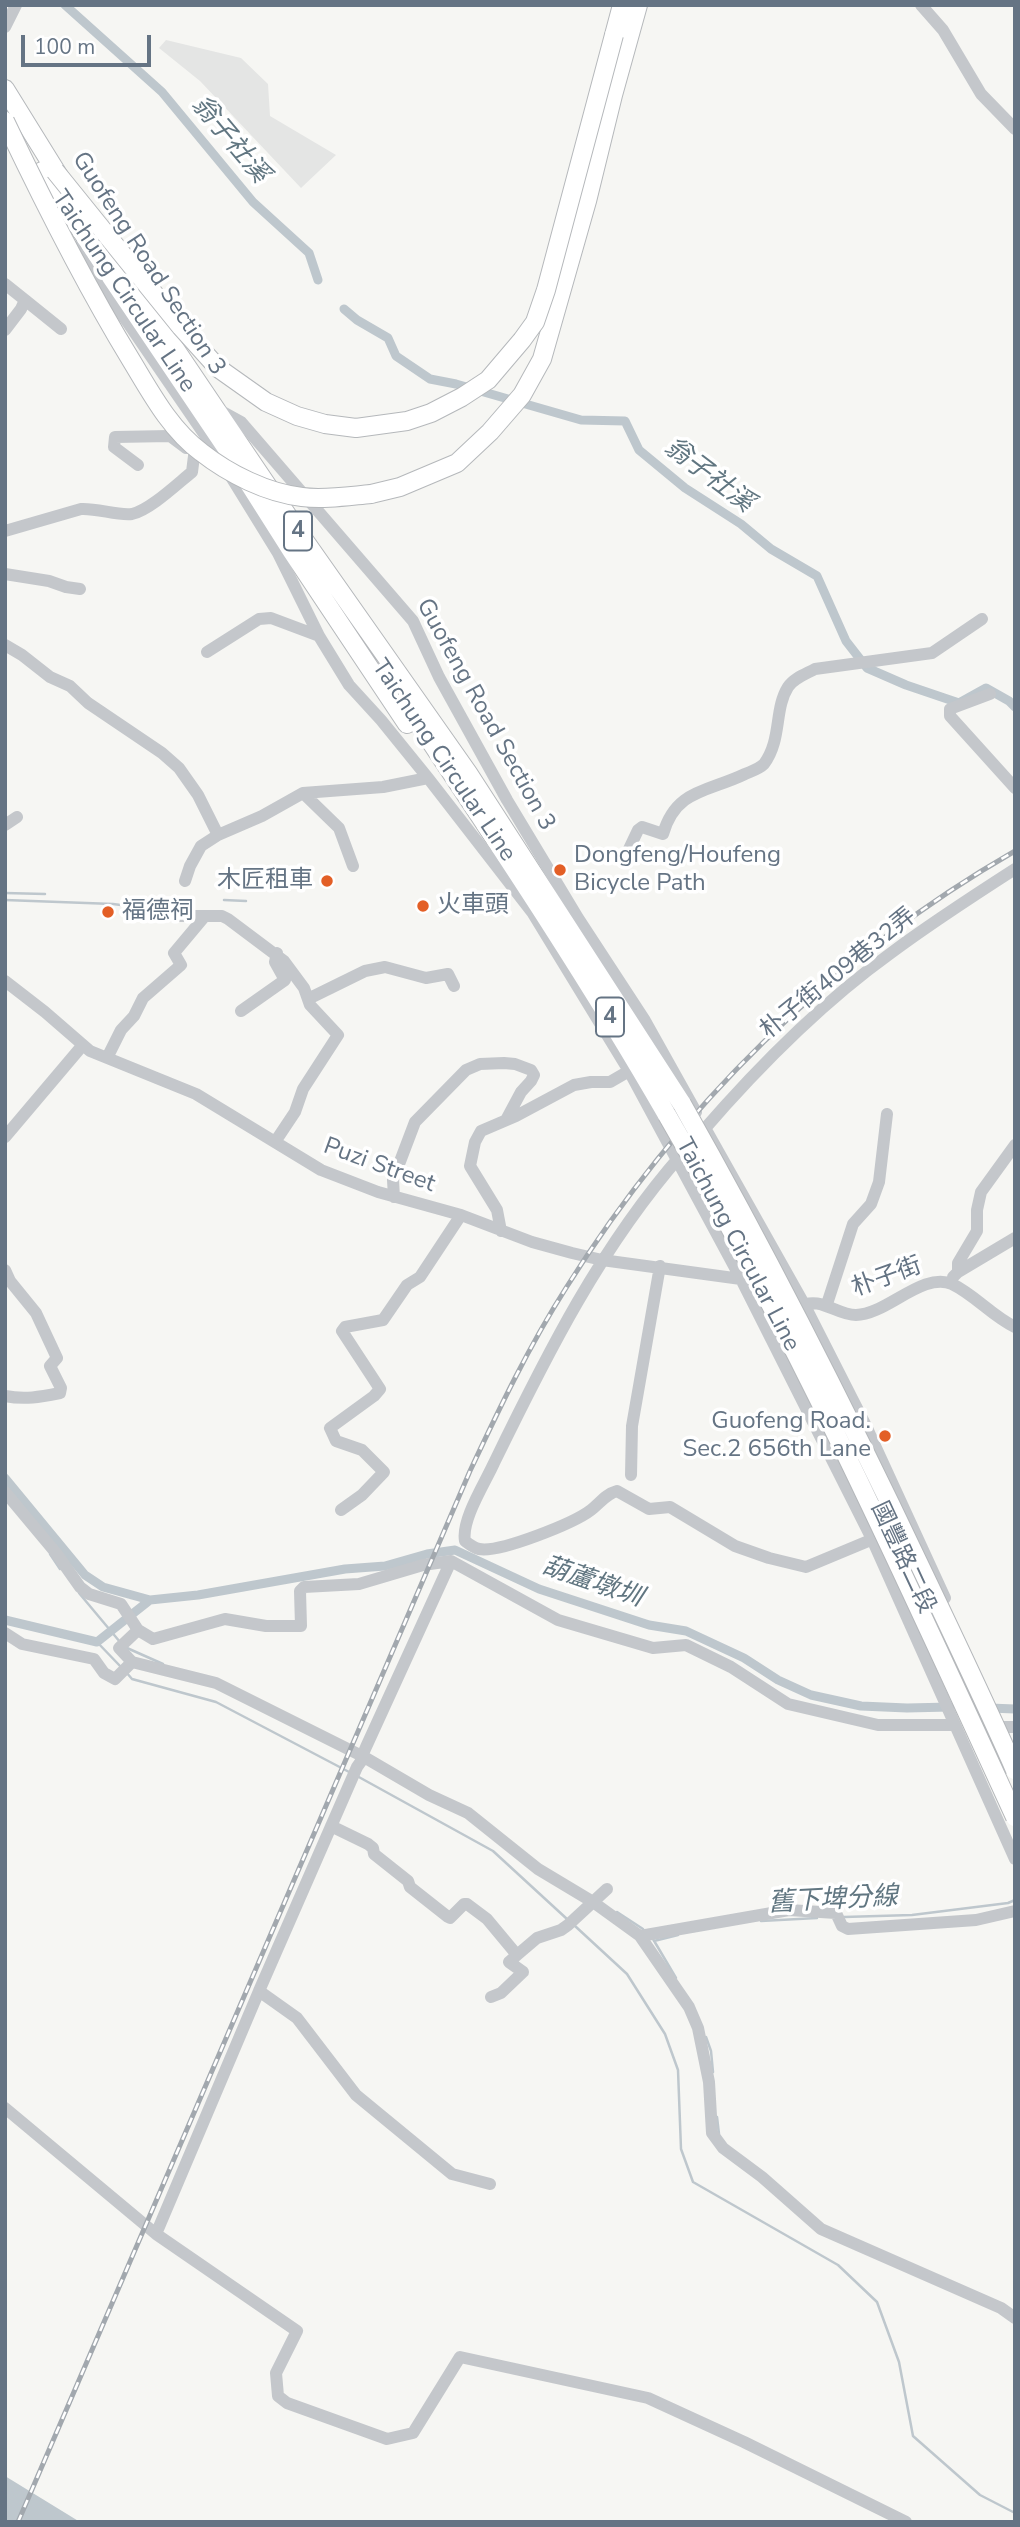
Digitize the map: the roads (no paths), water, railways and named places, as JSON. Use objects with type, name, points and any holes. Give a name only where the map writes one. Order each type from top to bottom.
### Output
[{"type":"highway","points":[[5,121],[58,232],[101,311],[162,412],[183,435],[201,452],[233,473],[259,486],[287,495],[304,498],[371,494],[426,478],[457,463],[491,432],[522,395],[542,359],[587,201],[621,37],[622,5]]},
{"type":"highway","points":[[55,171],[181,327],[218,368],[245,389],[284,411],[325,424],[356,428],[407,421],[447,405],[488,380],[535,322],[621,37],[638,5]]},
{"type":"highway","name":"Taichung Circular Line","points":[[5,89],[55,171],[292,523],[468,773],[682,1104],[821,1360],[1015,1770]]},
{"type":"highway","points":[[5,112],[72,222],[151,336],[440,775],[551,922]]},
{"type":"highway","name":"Taichung Circular Line","points":[[5,112],[71,217],[388,678],[551,922],[613,1021],[709,1188],[762,1287],[872,1506],[1015,1817]]},
{"type":"highway","points":[[221,413],[455,736],[528,850],[597,970]]},
{"type":"street","points":[[5,27],[16,5]]},
{"type":"street","points":[[921,5],[943,30],[981,94],[1015,129]]},
{"type":"street","name":"Guofeng Road Section 3","points":[[5,83],[221,413],[241,422],[413,621],[439,677],[507,800],[578,919],[644,1019],[804,1304]]},
{"type":"street","points":[[5,134],[66,233],[209,441],[278,553],[319,636],[349,685],[382,720],[532,912],[629,1071],[678,1159],[602,1260],[540,1367],[474,1504],[463,1532],[465,1541],[481,1550],[505,1546],[559,1527],[590,1511],[617,1491],[649,1509],[670,1507],[735,1546],[806,1567],[910,1523]]},
{"type":"street","points":[[5,284],[61,329]]},
{"type":"street","points":[[5,330],[25,300]]},
{"type":"street","points":[[138,465],[114,447],[116,438],[170,436],[194,456]]},
{"type":"street","points":[[5,531],[81,509],[94,508],[132,514],[146,507],[192,472],[194,456],[209,441]]},
{"type":"street","points":[[5,574],[80,589]]},
{"type":"street","points":[[207,652],[259,619],[271,618],[319,636]]},
{"type":"street","points":[[629,849],[642,827],[663,834],[668,816],[681,801],[761,767],[774,742],[780,707],[789,686],[801,676],[815,670],[932,653],[982,618]]},
{"type":"street","points":[[5,645],[50,677],[70,686],[88,703],[162,753],[179,768],[198,795],[218,835]]},
{"type":"street","points":[[990,694],[950,709],[950,716],[1015,788]]},
{"type":"street","points":[[185,881],[201,846],[303,793],[383,787],[428,778]]},
{"type":"street","points":[[303,793],[339,828],[353,866]]},
{"type":"street","name":"朴子街409巷32弄","points":[[678,1159],[756,1071],[817,1013],[889,954],[1015,869]]},
{"type":"street","points":[[173,916],[228,919],[277,953],[304,988],[310,1005],[338,1035],[303,1089],[295,1112],[275,1142]]},
{"type":"street","points":[[107,1058],[121,1030],[134,1016],[143,998],[181,965],[174,953],[205,916]]},
{"type":"street","points":[[241,1011],[285,980],[275,962],[277,953]]},
{"type":"street","points":[[308,999],[365,971],[386,967],[426,978],[448,974],[454,986]]},
{"type":"street","name":"Puzi Street","points":[[5,981],[45,1012],[82,1046],[196,1094],[321,1170],[394,1196],[461,1215],[532,1242],[602,1260],[741,1279]]},
{"type":"street","points":[[5,1137],[82,1046]]},
{"type":"street","points":[[394,1196],[393,1180],[415,1122],[466,1070],[480,1064],[504,1063],[530,1070],[534,1075],[520,1092],[506,1120]]},
{"type":"street","points":[[501,1231],[497,1210],[470,1166],[475,1142],[481,1131],[574,1085],[610,1082],[629,1071]]},
{"type":"street","points":[[827,1304],[853,1224],[871,1204],[879,1182],[887,1114]]},
{"type":"street","points":[[958,1272],[958,1263],[977,1231],[977,1210],[981,1192],[1015,1145]]},
{"type":"street","name":"國豐路二段","points":[[678,1159],[872,1539],[1015,1859]]},
{"type":"street","points":[[341,1510],[362,1495],[384,1472],[362,1450],[336,1441],[330,1428],[380,1389],[342,1331],[345,1327],[383,1320],[407,1284],[420,1276],[461,1215]]},
{"type":"street","points":[[949,1283],[958,1272],[1015,1238]]},
{"type":"street","points":[[741,1279],[779,1258]]},
{"type":"street","points":[[631,1475],[632,1426],[660,1266]]},
{"type":"street","points":[[5,1270],[10,1281],[36,1312],[57,1358],[50,1366],[61,1388],[60,1393],[40,1397],[22,1399],[5,1396]]},
{"type":"street","name":"朴子街","points":[[804,1304],[827,1304],[852,1315],[866,1314],[933,1281],[949,1283],[1015,1327]]},
{"type":"street","points":[[765,1326],[804,1304]]},
{"type":"street","name":"國豐路二段","points":[[804,1304],[866,1426],[1009,1727],[1015,1752]]},
{"type":"street","points":[[5,1492],[56,1553],[80,1587],[89,1594],[121,1604],[138,1630],[153,1639],[225,1619],[265,1626],[301,1626],[300,1591],[304,1587],[359,1584],[423,1565],[451,1561],[558,1620],[653,1648],[686,1645],[731,1667],[788,1704],[878,1725],[954,1725]]},
{"type":"street","points":[[156,2234],[331,1826],[451,1561]]},
{"type":"street","points":[[138,1630],[119,1648],[132,1662],[216,1683],[468,1813],[538,1869],[593,1902],[640,1936],[689,2007],[698,2028],[709,2082],[712,2133],[723,2148],[762,2177],[821,2229],[1002,2308],[1015,2318]]},
{"type":"street","points":[[5,1633],[22,1644],[94,1660],[108,1677],[115,1679],[132,1662]]},
{"type":"street","points":[[331,1826],[368,1844],[373,1848],[374,1854],[408,1881],[410,1887],[450,1919],[467,1904],[487,1919],[517,1955]]},
{"type":"street","points":[[491,1997],[501,1993],[523,1972],[509,1962],[537,1938],[561,1930],[607,1889]]},
{"type":"street","points":[[640,1936],[789,1910],[836,1913],[842,1926],[848,1929],[976,1920],[1015,1911]]},
{"type":"street","points":[[259,1991],[297,2018],[356,2095],[452,2174],[489,2184]]},
{"type":"street","points":[[5,2108],[156,2234],[297,2331],[276,2373],[278,2396],[287,2403],[387,2439],[413,2433],[460,2357],[648,2398],[906,2522]]},
{"type":"waterway","name":"翁子社溪","points":[[65,5],[162,92],[253,202],[309,253],[318,280]]},
{"type":"waterway","name":"翁子社溪","points":[[344,309],[388,338],[396,356],[430,379],[581,420],[625,421],[639,450],[685,488],[741,524],[771,549],[817,576],[846,641],[867,668],[959,703],[986,688],[1015,707]]},
{"type":"waterway","points":[[5,893],[45,894]]},
{"type":"waterway","points":[[5,900],[113,904],[152,909]]},
{"type":"waterway","points":[[224,900],[246,901]]},
{"type":"waterway","name":"葫蘆墩圳","points":[[5,1478],[85,1575],[103,1587],[150,1600],[198,1595],[345,1569],[385,1566],[427,1554],[455,1550],[539,1589],[649,1625],[686,1631],[744,1658],[778,1680],[811,1695],[861,1706],[950,1707]]},
{"type":"waterway","points":[[50,1554],[60,1569]]},
{"type":"waterway","points":[[79,1593],[120,1642]]},
{"type":"waterway","points":[[5,1620],[97,1642],[150,1600]]},
{"type":"waterway","points":[[97,1642],[121,1667]]},
{"type":"waterway","points":[[127,1648],[163,1664]]},
{"type":"waterway","points":[[126,1672],[132,1679],[216,1702],[351,1773]]},
{"type":"waterway","name":"葫蘆墩圳","points":[[964,1707],[1015,1709]]},
{"type":"waterway","points":[[357,1776],[493,1851],[567,1919]]},
{"type":"waterway","name":"舊下埤分線","points":[[844,1917],[912,1915],[1015,1900]]},
{"type":"waterway","points":[[617,1912],[643,1929]]},
{"type":"waterway","name":"舊下埤分線","points":[[761,1921],[817,1918]]},
{"type":"waterway","points":[[575,1926],[627,1974],[665,2034],[678,2070],[681,2149],[693,2182],[838,2265],[877,2302],[899,2362],[913,2436],[980,2495],[1015,2513]]},
{"type":"waterway","name":"舊下埤分線","points":[[654,1941],[678,1935]]},
{"type":"waterway","points":[[653,1939],[676,1978]]},
{"type":"waterway","points":[[706,2037],[711,2051],[713,2072]]},
{"type":"waterway","points":[[717,2117],[719,2134]]},
{"type":"railway","points":[[18,2522],[470,1471],[515,1378],[552,1310],[610,1222],[658,1159],[709,1099],[764,1042],[822,988],[883,938],[1015,851]]},
{"type":"place","name":"Dongfeng/Houfeng Bicycle Path","points":[[560,870]]},
{"type":"place","name":"木匠租車","points":[[327,881]]},
{"type":"place","name":"火車頭","points":[[423,906]]},
{"type":"place","name":"福德祠","points":[[108,912]]},
{"type":"place","name":"Guofeng Road. Sec.2 656th Lane","points":[[885,1436]]}]
